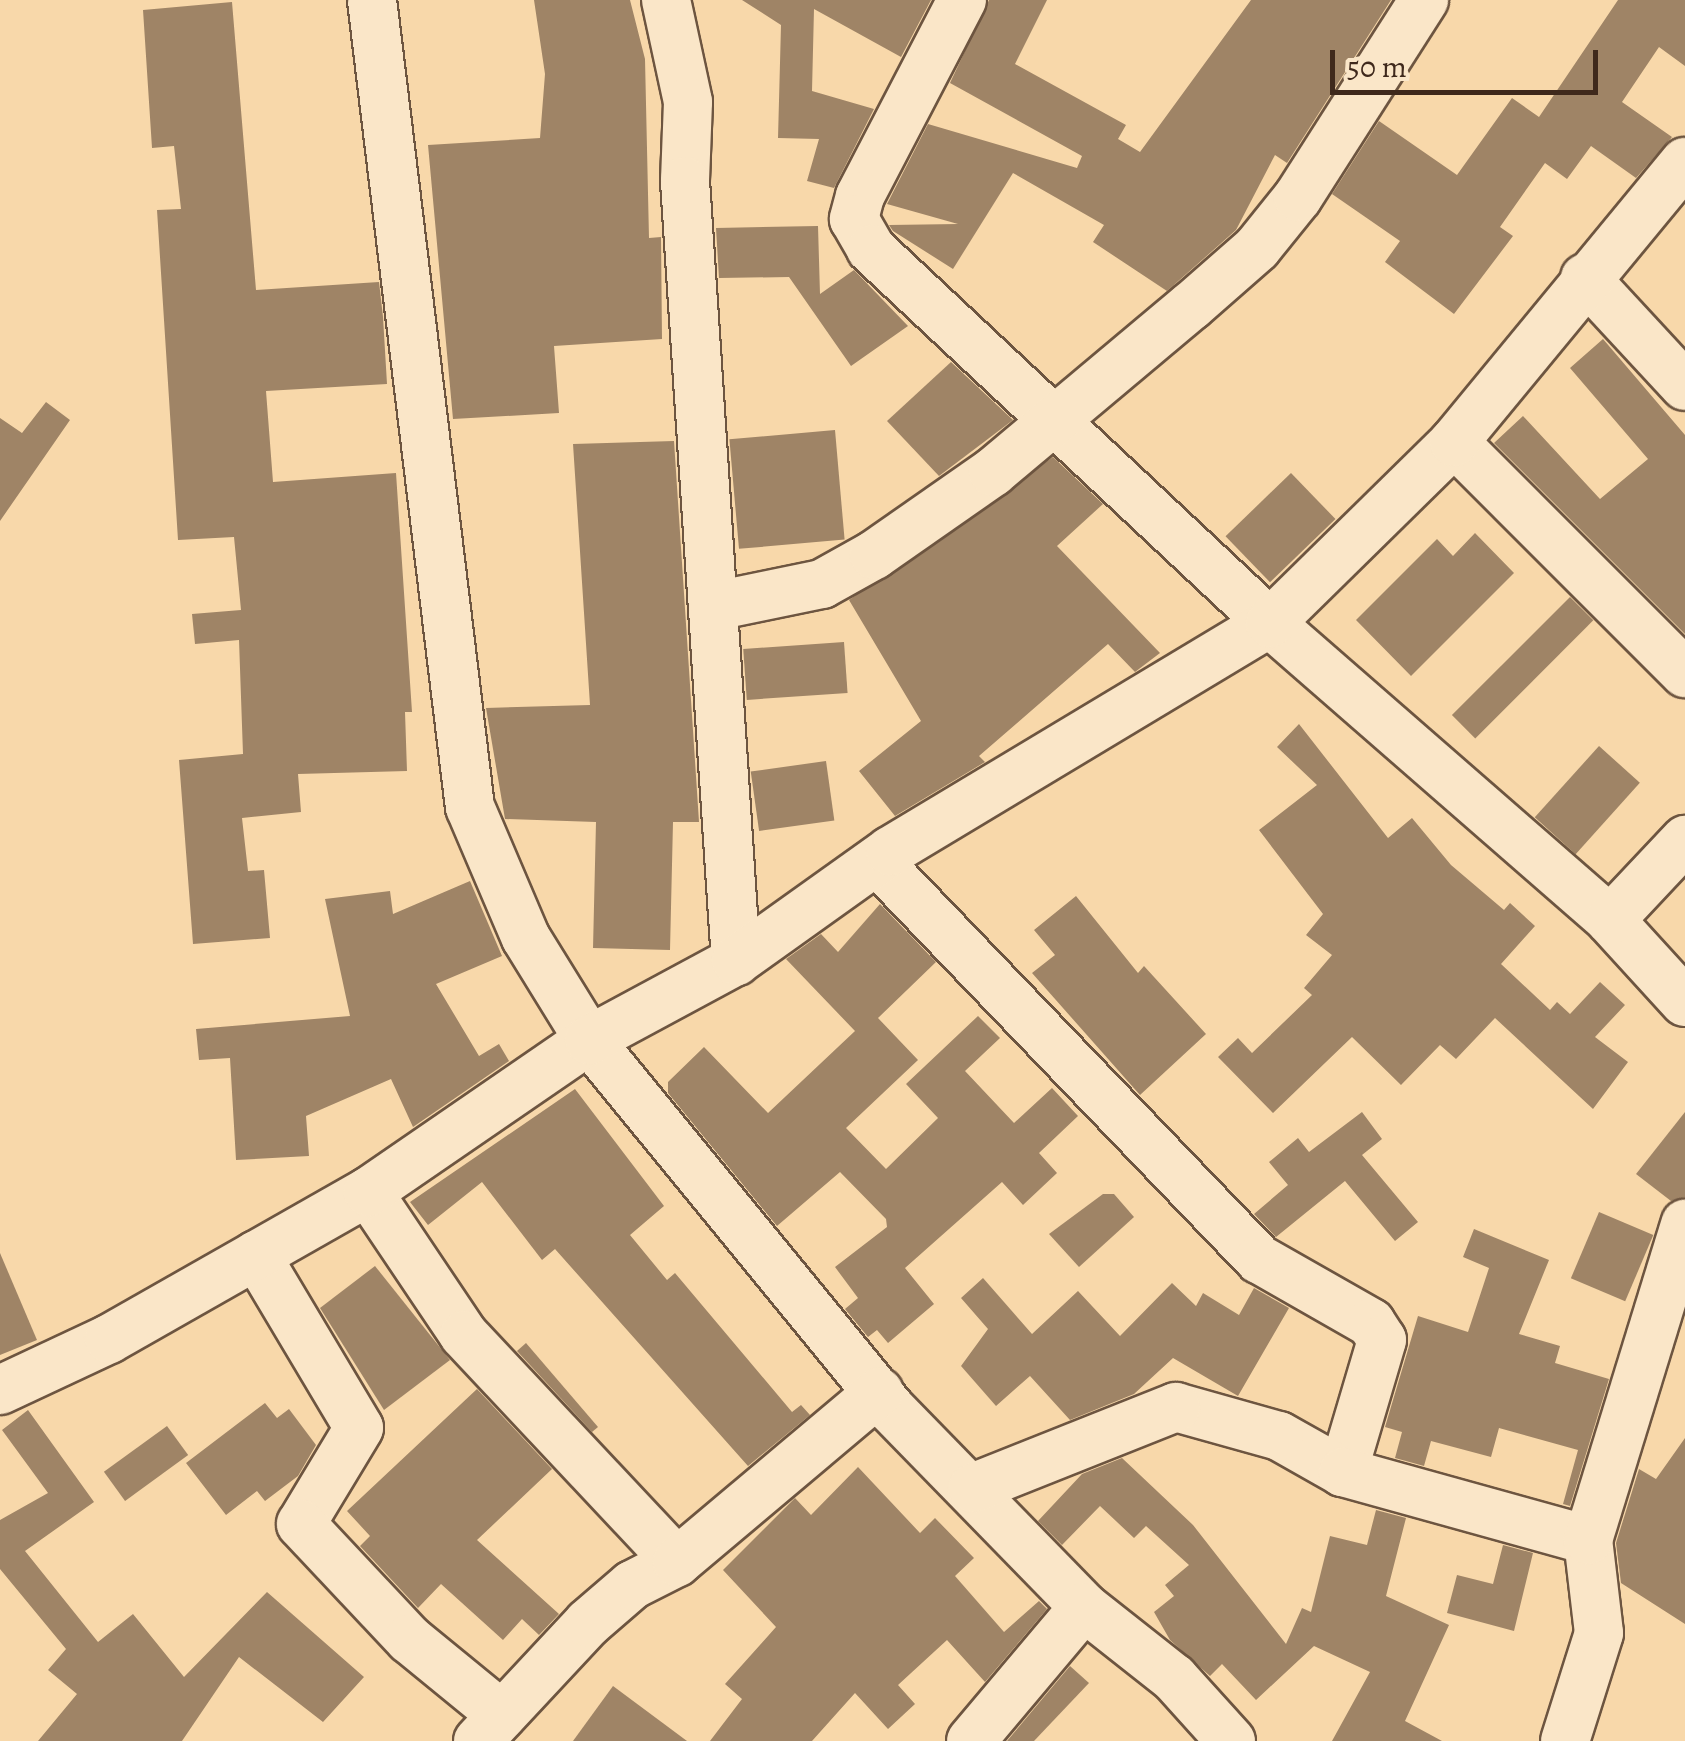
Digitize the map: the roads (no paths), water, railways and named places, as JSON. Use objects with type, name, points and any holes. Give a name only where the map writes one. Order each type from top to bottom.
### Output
[{"type":"street","points":[[372,0],[470,806],[526,938],[589,1040],[878,1392],[1084,1607],[1174,1678],[1221,1738]]},
{"type":"street","points":[[666,0],[688,102],[686,201],[736,961]]},
{"type":"street","points":[[962,0],[854,219],[872,249],[1058,416],[1270,624],[1610,920],[1685,1002]]},
{"type":"street","points":[[715,606],[822,584],[993,472],[1257,248],[1424,0]]},
{"type":"street","points":[[0,1390],[368,1192],[589,1040],[736,961],[878,861],[1270,624],[1454,442],[1585,278],[1685,162]]},
{"type":"street","points":[[1585,278],[1685,386]]},
{"type":"street","points":[[1454,442],[1685,673]]},
{"type":"street","points":[[1610,920],[1685,840]]},
{"type":"street","points":[[878,861],[1259,1259],[1371,1323],[1382,1340],[1380,1363],[1344,1472]]},
{"type":"street","points":[[368,1192],[464,1335],[677,1562]]},
{"type":"street","points":[[1565,1741],[1599,1633],[1588,1540],[1685,1224]]},
{"type":"street","points":[[256,1255],[359,1428],[301,1524],[490,1728],[588,1623],[632,1586],[677,1562],[878,1392]]},
{"type":"street","points":[[972,1488],[1176,1407],[1279,1436],[1344,1472],[1588,1540]]},
{"type":"street","points":[[971,1741],[1084,1607]]}]
